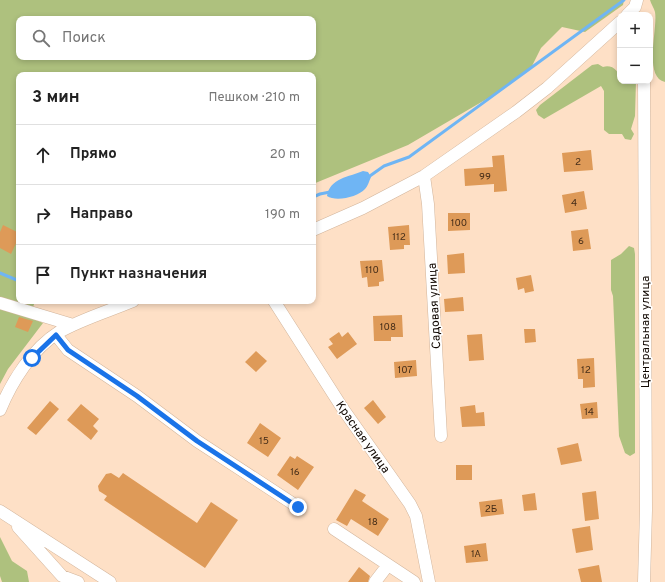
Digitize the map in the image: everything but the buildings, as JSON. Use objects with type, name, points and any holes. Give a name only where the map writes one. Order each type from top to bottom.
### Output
[{"type":"street","points":[[316,229],[363,208],[424,176],[548,88],[617,25]]},
{"type":"street","name":"Центральная улица","points":[[644,84],[646,510],[644,582]]},
{"type":"street","name":"Садовая улица","points":[[424,176],[428,204],[441,436]]},
{"type":"street","points":[[0,303],[73,325]]},
{"type":"street","points":[[0,410],[18,374],[43,346],[56,335],[73,325],[126,304]]},
{"type":"street","name":"Красная улица","points":[[276,304],[343,409],[410,504],[416,516],[429,582]]},
{"type":"street","points":[[56,335],[68,350],[137,396],[197,441],[298,507]]},
{"type":"street","points":[[4,514],[62,576],[78,582]]},
{"type":"street","points":[[4,514],[30,529],[110,582]]},
{"type":"street","points":[[334,529],[414,582]]},
{"type":"street","points":[[375,582],[388,565]]},
{"type":"green space","points":[[0,0],[624,0],[623,5],[585,32],[562,27],[541,48],[532,66],[502,90],[408,145],[316,183],[316,72],[16,72],[16,304],[34,304],[30,317],[43,323],[8,369],[0,384]]},
{"type":"green space","points":[[650,0],[665,0],[665,82],[658,78],[653,62],[655,12]]},
{"type":"green space","points":[[598,64],[603,67],[612,67],[615,69],[617,71],[617,84],[636,84],[635,116],[631,129],[634,134],[631,140],[625,139],[622,134],[609,134],[604,130],[604,91],[601,86],[544,119],[538,115],[536,110],[540,105],[592,65]]},
{"type":"green space","points":[[629,246],[634,248],[635,254],[635,453],[630,456],[625,453],[619,436],[613,296],[611,290],[611,260],[621,254]]},
{"type":"green space","points":[[0,537],[12,561],[27,571],[29,582],[2,582],[0,576]]},
{"type":"water","points":[[363,171],[368,172],[371,177],[367,186],[362,192],[341,199],[327,196],[332,185],[336,182]]},
{"type":"waterway","points":[[367,178],[384,166],[409,157],[624,0]]},
{"type":"waterway","points":[[316,196],[330,192]]},
{"type":"waterway","points":[[0,273],[16,280]]},
{"type":"route","points":[[32,358],[56,335],[68,350],[137,396],[197,441],[298,507]]}]
